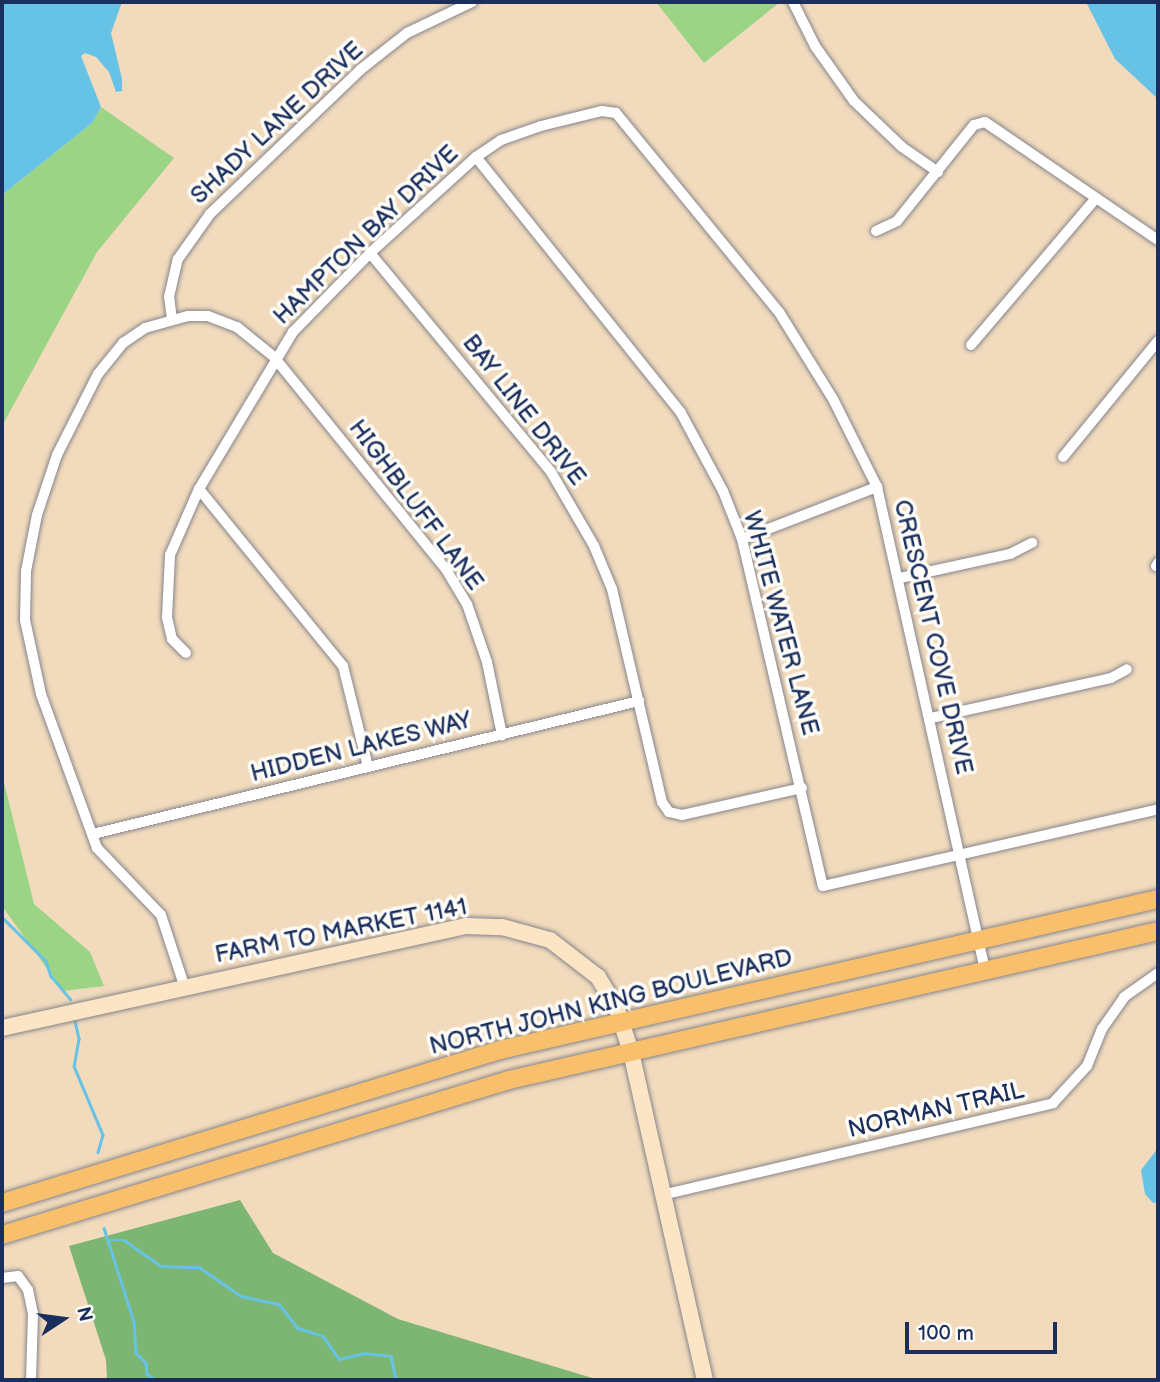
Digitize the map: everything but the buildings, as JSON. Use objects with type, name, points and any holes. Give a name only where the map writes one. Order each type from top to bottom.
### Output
[{"type":"main road","name":"NORTH JOHN KING BOULEVARD","points":[[2,1203],[500,1050],[620,1020],[1158,899]]},
{"type":"main road","name":"NORTH JOHN KING BOULEVARD","points":[[2,1235],[509,1080],[1158,931]]},
{"type":"main road","points":[[180,1149],[188,1177]]},
{"type":"street","name":"SHADY LANE DRIVE","points":[[172,320],[170,290],[178,259],[210,214],[360,70],[407,33],[472,2]]},
{"type":"street","points":[[793,2],[814,46],[854,101],[902,147],[938,172]]},
{"type":"street","name":"HAMPTON BAY DRIVE","points":[[186,653],[172,639],[167,585],[170,555],[200,489],[274,357],[302,322],[370,253],[476,157],[501,140],[602,111]]},
{"type":"street","name":"CRESCENT COVE DRIVE","points":[[602,111],[622,116],[779,312],[833,398],[877,487],[900,578],[985,971]]},
{"type":"street","points":[[876,231],[897,221],[981,121],[1158,240]]},
{"type":"street","name":"WHITE WATER LANE","points":[[476,157],[681,413],[723,491],[741,538],[823,886],[960,857]]},
{"type":"street","points":[[971,345],[1097,198]]},
{"type":"street","name":"BAY LINE DRIVE","points":[[370,253],[551,472],[573,508],[612,589],[662,802],[669,812],[682,815],[802,788]]},
{"type":"street","name":"HIGHBLUFF LANE","points":[[184,985],[161,915],[106,859],[93,834],[31,663],[26,571],[57,455],[98,374],[123,344],[145,328],[172,320],[208,316],[237,327],[274,357],[447,571],[467,604],[487,662],[502,734]]},
{"type":"street","points":[[1063,457],[1158,341]]},
{"type":"street","points":[[741,538],[877,487]]},
{"type":"street","points":[[200,489],[344,666],[368,767]]},
{"type":"street","points":[[900,578],[1010,554],[1032,543]]},
{"type":"street","points":[[931,718],[1111,678],[1127,669]]},
{"type":"street","name":"HIDDEN LAKES WAY","points":[[93,834],[639,701]]},
{"type":"street","points":[[960,857],[1158,809]]},
{"type":"street","name":"FARM TO MARKET 1141","points":[[2,1028],[184,985],[431,932],[502,928],[543,938],[579,959],[611,996],[620,1020],[631,1052],[705,1380]]},
{"type":"street","name":"NORMAN TRAIL","points":[[662,1195],[1053,1103],[1087,1066],[1102,1029],[1124,997],[1158,973]]},
{"type":"street","points":[[2,1278],[22,1279],[33,1313],[31,1380]]},
{"type":"green space","points":[[656,2],[779,2],[779,3],[704,63]]},
{"type":"green space","points":[[101,107],[174,158],[97,252],[2,426],[2,195],[92,123]]},
{"type":"green space","points":[[2,774],[34,904],[90,952],[104,986],[63,991],[2,906]]},
{"type":"green space","points":[[240,1200],[273,1253],[398,1319],[599,1380],[107,1380],[106,1360],[69,1246]]},
{"type":"water","points":[[2,2],[122,2],[111,33],[122,79],[122,91],[116,92],[109,72],[96,57],[85,53],[81,56],[101,107],[92,123],[2,195]]},
{"type":"water","points":[[1086,2],[1158,2],[1158,99],[1115,59]]},
{"type":"water","points":[[1158,1148],[1158,1202],[1153,1203],[1145,1194],[1141,1170]]},
{"type":"waterway","points":[[2,917],[46,961],[51,976],[70,999]]},
{"type":"waterway","points":[[75,1021],[79,1039],[74,1066],[103,1135],[98,1152]]},
{"type":"waterway","points":[[104,1228],[134,1322],[136,1353],[146,1363],[147,1374],[156,1380]]},
{"type":"waterway","points":[[108,1240],[124,1240],[161,1266],[199,1267],[241,1296],[279,1304],[298,1328],[323,1336],[339,1359],[364,1353],[391,1356],[396,1380]]}]
